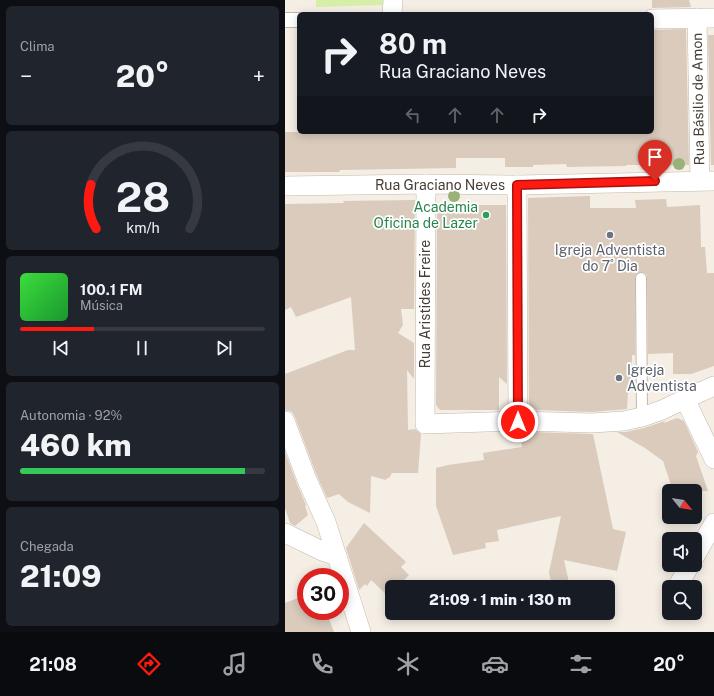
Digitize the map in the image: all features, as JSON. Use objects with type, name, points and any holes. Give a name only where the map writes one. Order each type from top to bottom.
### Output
[{"type":"street","points":[[392,12],[393,0]]},
{"type":"street","points":[[654,19],[706,18]]},
{"type":"street","name":"Rua Básilio de Amon","points":[[706,18],[707,180]]},
{"type":"street","points":[[285,20],[297,20]]},
{"type":"street","name":"Rua Graciano Neves","points":[[285,186],[426,184],[517,185],[707,180]]},
{"type":"street","name":"Rua Aristides Freire","points":[[426,184],[425,424],[518,422]]},
{"type":"street","points":[[517,185],[518,422],[592,423],[625,421],[662,410],[714,386]]},
{"type":"street","points":[[685,399],[714,459]]},
{"type":"street","points":[[285,421],[307,480],[327,522],[361,632]]},
{"type":"street","points":[[702,544],[714,523]]},
{"type":"street","points":[[285,533],[322,551],[337,556]]},
{"type":"lane","points":[[641,278],[642,417]]},
{"type":"green space","points":[[316,0],[383,0],[383,5],[316,7]]},
{"type":"building","points":[[652,0],[689,0],[691,7],[652,8]]},
{"type":"building","points":[[686,29],[689,165],[567,167],[566,164],[533,165],[533,167],[505,167],[505,158],[456,158],[456,168],[340,170],[339,172],[285,172],[285,132],[297,132],[297,134],[654,134],[654,30]]},
{"type":"building","points":[[708,35],[714,35],[714,165],[711,165]]},
{"type":"building","points":[[590,196],[590,208],[636,208],[635,200],[666,199],[667,207],[700,205],[701,247],[705,247],[707,273],[714,273],[714,366],[691,374],[673,374],[673,353],[648,354],[647,275],[641,272],[636,274],[635,278],[635,355],[632,355],[631,390],[629,390],[629,394],[628,393],[627,409],[592,412],[536,410],[529,404],[528,198]]},
{"type":"building","points":[[415,200],[414,309],[401,309],[403,325],[398,333],[414,343],[414,379],[407,370],[408,430],[415,429],[421,434],[418,473],[392,473],[386,480],[371,476],[370,513],[348,502],[339,494],[327,498],[317,476],[295,417],[292,412],[285,410],[285,374],[348,350],[355,350],[351,297],[296,317],[291,307],[285,310],[285,204],[344,203],[343,201]]},
{"type":"building","points":[[437,205],[506,205],[507,384],[499,377],[499,410],[440,410],[436,405]]},
{"type":"building","points":[[677,418],[684,421],[698,452],[696,456],[708,491],[702,491],[702,484],[671,484],[663,461],[645,448],[617,432],[626,432],[644,428],[665,421],[664,423]]},
{"type":"building","points":[[531,432],[593,434],[613,529],[626,532],[617,571],[564,560],[568,580],[551,580],[549,572],[561,516],[497,530],[499,541],[485,543],[486,548],[453,555],[436,506],[436,468],[484,460],[483,453],[522,447],[520,433],[530,434]]},
{"type":"building","points":[[285,452],[306,505],[308,515],[295,526],[290,523],[285,508]]},
{"type":"building","points":[[364,523],[406,562],[401,567],[409,575],[404,580],[385,580],[385,593],[371,580],[367,586],[365,584],[359,590],[346,548]]},
{"type":"building","points":[[297,598],[297,620],[329,620],[334,632],[285,632],[285,603]]},
{"type":"place","name":"Academia Oficina de Lazer","points":[[486,215]]},
{"type":"place","name":"Igreja Adventista do 7˚ Dia","points":[[610,235]]},
{"type":"place","name":"Igreja Adventista","points":[[619,378]]},
{"type":"route","points":[[518,422],[517,185],[655,181]]}]
